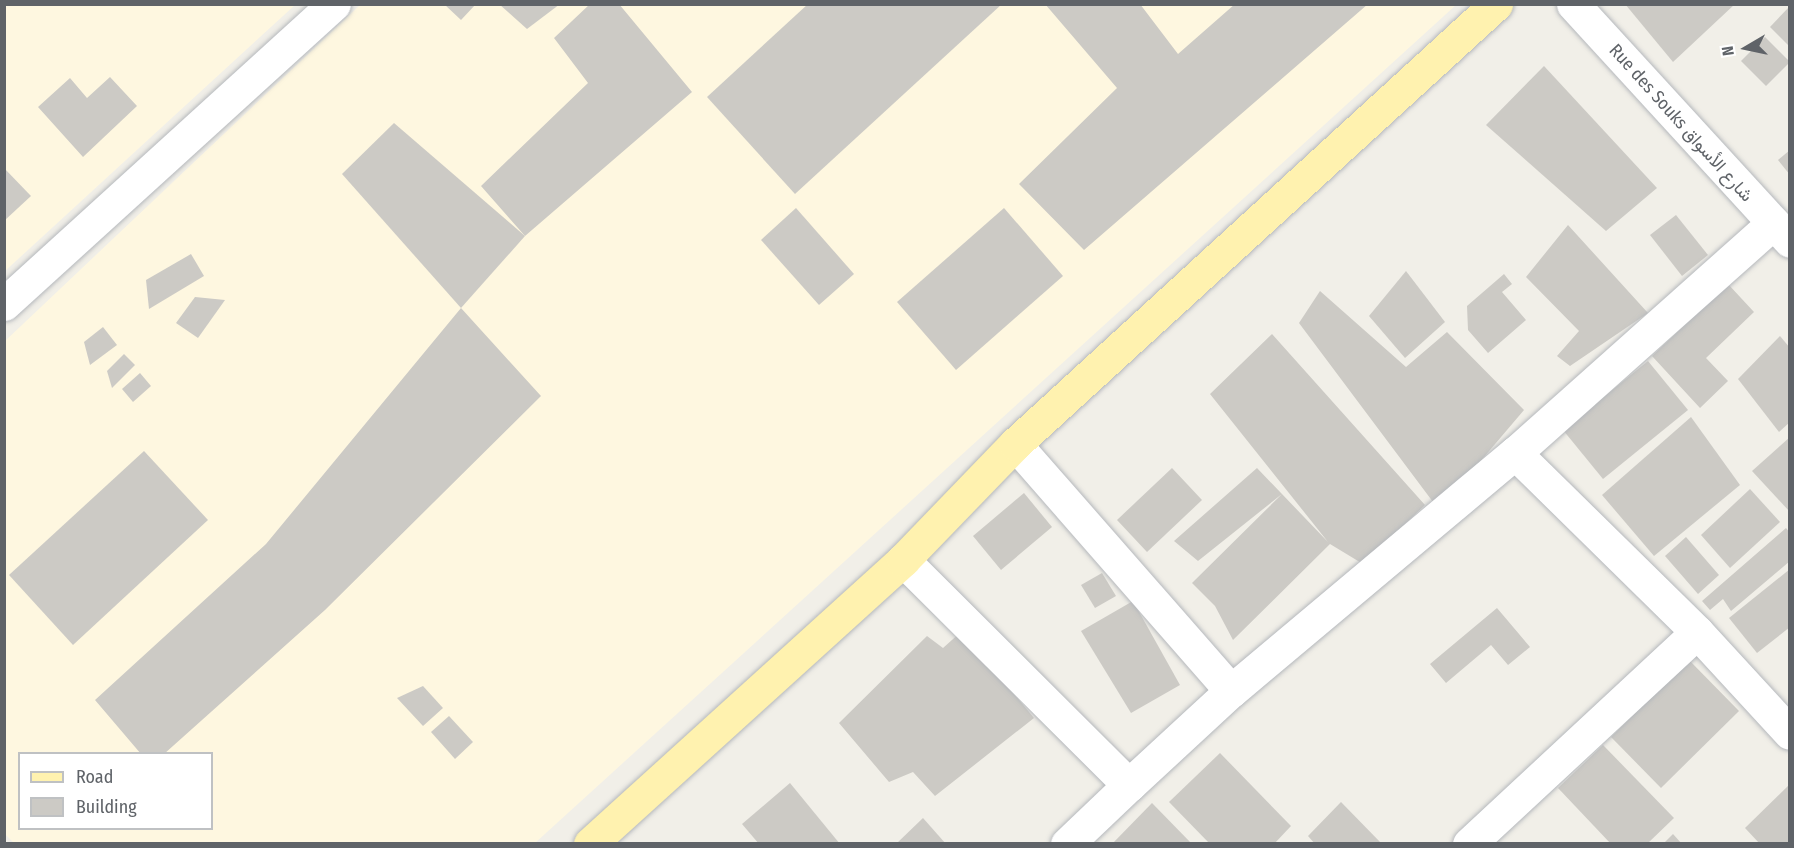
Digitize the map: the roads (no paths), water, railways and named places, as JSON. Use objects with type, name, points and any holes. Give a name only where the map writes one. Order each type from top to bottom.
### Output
[{"type":"main road","points":[[590,843],[903,560],[1015,444],[1496,4]]},
{"type":"street","points":[[4,304],[334,4]]},
{"type":"street","name":"Rue des Souks شارع الأسواق","points":[[1573,4],[1781,232]]},
{"type":"street","points":[[1067,843],[1231,691],[1781,232]]},
{"type":"street","points":[[1015,444],[1231,691]]},
{"type":"street","points":[[1515,453],[1697,632],[1790,733]]},
{"type":"street","points":[[903,560],[1129,785]]},
{"type":"street","points":[[1469,843],[1697,632]]}]
